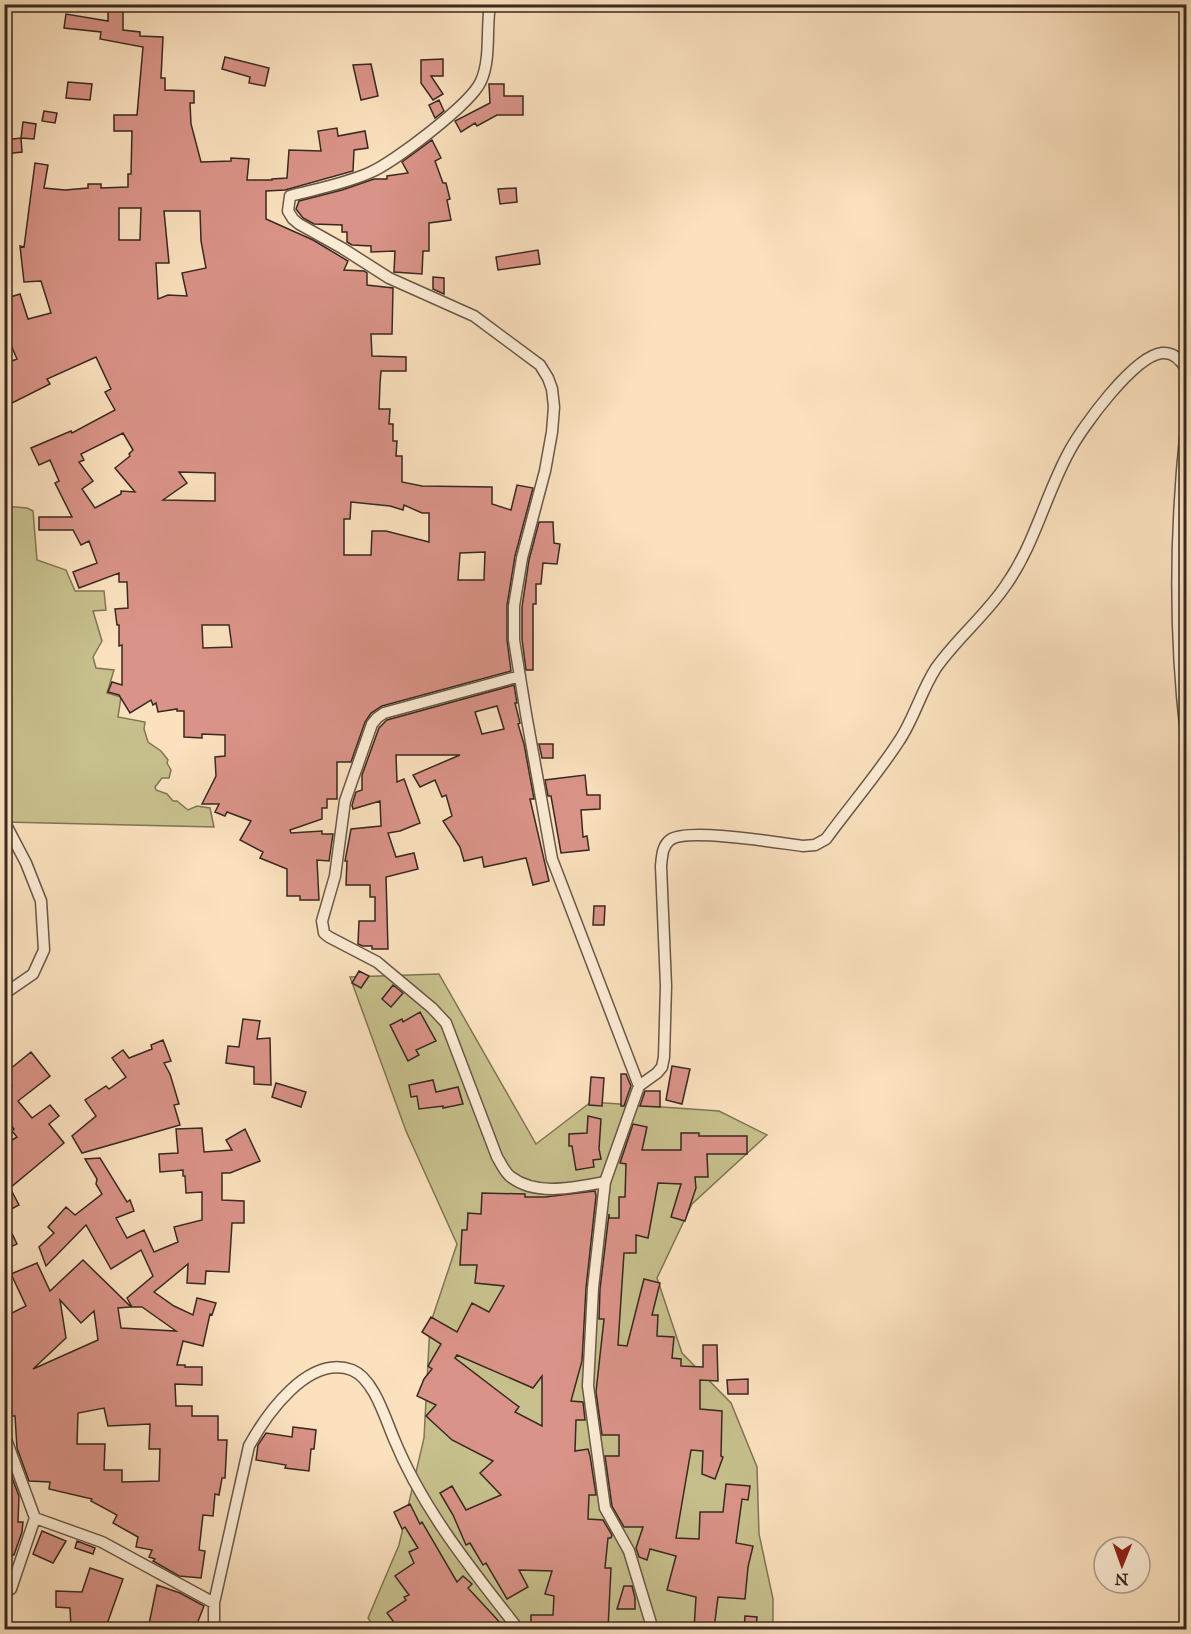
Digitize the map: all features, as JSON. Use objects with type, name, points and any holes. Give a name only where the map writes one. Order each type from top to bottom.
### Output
[{"type":"street","points":[[490,4],[486,68],[475,92],[464,104],[394,158],[372,172],[290,196],[288,212],[299,224],[342,248],[389,279],[474,316],[540,365],[549,378],[554,407],[552,432],[545,471],[522,558],[514,606],[514,640],[552,859],[639,1086]]},
{"type":"street","points":[[654,1629],[629,1551],[605,1508],[589,1393],[592,1288],[605,1182],[639,1086],[657,1073],[662,1067],[664,1057],[666,986],[661,866],[665,846],[670,839],[679,836],[707,835],[803,846],[815,845],[825,839],[901,740],[935,670],[1006,586],[1018,566],[1070,450],[1095,411],[1137,366],[1154,355],[1171,354],[1180,360],[1186,369]]},
{"type":"street","points":[[1186,428],[1177,557],[1179,674],[1186,735]]},
{"type":"street","points":[[520,676],[384,713],[374,720],[362,748],[345,801],[335,876],[322,928],[329,937],[377,962],[432,1008],[446,1023],[497,1157],[510,1177],[543,1189],[605,1182]]},
{"type":"street","points":[[4,821],[26,863],[41,901],[44,950],[33,974],[4,994]]},
{"type":"street","points":[[214,1629],[214,1603],[249,1446],[261,1424],[297,1383],[317,1372],[334,1368],[352,1371],[368,1382],[381,1406],[411,1479],[469,1567],[519,1629]]},
{"type":"street","points":[[4,1434],[35,1518],[11,1589],[4,1592]]},
{"type":"street","points":[[35,1518],[102,1542],[214,1603]]},
{"type":"shaded area","points":[[4,506],[27,508],[33,511],[37,560],[66,570],[75,591],[104,591],[106,610],[93,611],[102,641],[93,657],[96,668],[114,670],[107,693],[121,697],[118,717],[145,722],[144,729],[148,742],[161,751],[168,760],[167,763],[171,770],[169,778],[162,778],[155,787],[156,790],[167,794],[173,801],[177,801],[188,810],[197,806],[210,808],[214,827],[5,822]]},
{"type":"shaded area","points":[[439,974],[536,1144],[591,1102],[719,1111],[767,1135],[692,1204],[657,1278],[682,1353],[731,1403],[757,1467],[759,1534],[773,1599],[773,1629],[376,1630],[368,1618],[399,1545],[424,1438],[430,1325],[457,1244],[406,1131],[350,977]]},
{"type":"building","points":[[108,7],[123,7],[123,30],[140,32],[140,36],[163,37],[161,78],[165,78],[165,90],[194,91],[194,103],[190,103],[191,124],[201,162],[231,161],[231,158],[249,159],[247,180],[287,178],[289,150],[321,151],[318,131],[337,128],[338,136],[365,131],[368,148],[354,150],[353,171],[285,190],[266,191],[266,219],[313,240],[348,261],[344,270],[364,271],[367,273],[367,285],[393,288],[392,334],[371,334],[372,356],[406,357],[406,371],[381,371],[379,409],[390,409],[389,424],[393,424],[393,441],[397,441],[396,456],[402,456],[402,482],[422,486],[492,487],[492,504],[511,510],[517,485],[533,488],[515,556],[507,605],[507,640],[511,671],[382,706],[371,713],[365,722],[351,762],[337,762],[337,799],[327,799],[327,808],[322,808],[322,819],[290,830],[291,833],[322,831],[322,834],[333,834],[329,861],[317,860],[319,900],[300,900],[300,896],[287,896],[287,869],[260,858],[263,852],[240,840],[251,821],[227,812],[225,816],[215,812],[219,804],[202,804],[216,776],[215,757],[225,756],[225,735],[202,734],[202,738],[184,737],[184,711],[177,711],[177,709],[158,712],[156,703],[153,705],[151,700],[130,713],[119,695],[108,692],[112,682],[122,685],[122,645],[119,646],[119,625],[117,625],[115,609],[128,608],[127,582],[119,582],[119,573],[79,588],[73,572],[97,563],[89,541],[81,545],[73,530],[39,530],[39,517],[72,517],[55,483],[59,481],[50,460],[39,465],[31,448],[71,431],[72,433],[115,410],[105,392],[111,389],[96,357],[47,379],[50,384],[4,407],[4,364],[17,359],[4,329],[4,317],[9,315],[4,299],[20,294],[28,319],[51,313],[41,281],[24,282],[20,246],[24,247],[35,163],[48,165],[44,188],[65,190],[88,188],[88,184],[101,184],[101,188],[128,187],[128,174],[131,174],[132,131],[114,131],[114,115],[137,115],[143,47],[100,39],[101,32],[64,28],[66,14],[108,21]],"holes":[[[119,208],[141,208],[140,240],[119,240]],[[164,211],[200,211],[201,241],[206,268],[182,273],[187,296],[168,295],[158,299],[156,263],[169,263]],[[123,433],[133,450],[130,456],[115,468],[135,492],[121,491],[121,494],[95,508],[82,489],[93,481],[79,462],[84,460],[81,454]],[[179,472],[215,473],[215,501],[163,500],[187,483]],[[351,502],[390,506],[403,510],[404,505],[422,513],[429,513],[429,542],[386,531],[372,531],[371,555],[344,555],[344,519],[350,519]],[[485,552],[484,580],[458,580],[460,553]],[[202,625],[229,625],[232,647],[203,648]]]},
{"type":"building","points":[[225,57],[269,68],[265,86],[249,83],[250,77],[222,69]]},
{"type":"building","points":[[443,59],[443,76],[431,76],[443,94],[433,100],[421,83],[421,60]]},
{"type":"building","points":[[371,64],[378,96],[361,100],[353,65]]},
{"type":"building","points":[[68,82],[92,84],[90,100],[66,98]]},
{"type":"building","points":[[489,84],[504,84],[504,96],[523,96],[523,115],[497,115],[477,126],[475,123],[461,132],[455,121],[490,103]]},
{"type":"building","points":[[439,100],[444,111],[435,118],[429,105]]},
{"type":"building","points":[[44,111],[57,113],[55,123],[42,121]]},
{"type":"building","points":[[23,122],[36,124],[34,139],[21,138]]},
{"type":"building","points":[[21,138],[22,152],[4,154],[4,140]]},
{"type":"building","points":[[432,140],[441,158],[435,161],[443,183],[446,183],[450,199],[447,200],[451,220],[429,223],[429,251],[423,251],[422,274],[394,272],[395,251],[371,252],[371,246],[352,245],[347,242],[347,232],[342,232],[342,225],[314,224],[303,218],[296,209],[299,201],[374,179],[387,179],[387,176],[408,173],[402,162]]},
{"type":"building","points":[[516,188],[517,202],[500,204],[498,189]]},
{"type":"building","points":[[538,250],[540,264],[498,270],[496,257]]},
{"type":"building","points":[[433,277],[444,278],[444,294],[433,289]]},
{"type":"building","points":[[539,522],[553,522],[554,543],[560,544],[557,564],[543,563],[541,584],[536,584],[536,604],[533,604],[533,670],[526,670],[522,639],[522,607],[529,560]]},
{"type":"building","points":[[514,685],[517,703],[515,703],[520,723],[518,724],[534,799],[530,799],[549,881],[533,885],[526,858],[484,867],[482,857],[464,861],[460,847],[443,821],[452,816],[446,795],[442,797],[435,780],[420,787],[413,775],[460,755],[396,755],[397,782],[404,779],[420,823],[388,833],[396,857],[414,853],[418,869],[386,877],[388,949],[372,949],[372,946],[358,944],[359,921],[375,921],[375,897],[370,897],[370,885],[346,885],[347,861],[345,861],[351,829],[381,826],[380,801],[353,809],[352,805],[356,792],[362,790],[362,775],[379,728],[387,720]],"holes":[[[497,706],[504,729],[482,734],[475,712]]]},
{"type":"building","points":[[539,744],[553,744],[553,758],[542,758]]},
{"type":"building","points":[[585,775],[587,795],[600,795],[600,809],[581,810],[583,837],[587,836],[589,850],[561,853],[551,796],[548,796],[545,780]]},
{"type":"building","points":[[594,906],[605,906],[604,925],[593,925]]},
{"type":"building","points":[[359,971],[369,976],[361,988],[352,983]]},
{"type":"building","points":[[393,985],[403,993],[391,1007],[382,999]]},
{"type":"building","points":[[420,1012],[436,1041],[416,1050],[419,1055],[408,1061],[390,1025],[402,1019],[403,1022]]},
{"type":"building","points":[[243,1019],[260,1021],[257,1039],[270,1038],[271,1085],[254,1084],[254,1067],[226,1063],[228,1046],[239,1047]]},
{"type":"building","points":[[163,1040],[171,1061],[164,1063],[170,1074],[179,1104],[174,1105],[180,1125],[82,1153],[72,1136],[96,1116],[85,1100],[106,1086],[109,1089],[126,1077],[112,1058],[123,1050],[129,1058],[152,1049],[151,1045]]},
{"type":"building","points":[[31,1052],[50,1076],[18,1101],[32,1118],[50,1105],[59,1116],[49,1124],[64,1143],[10,1188],[19,1205],[4,1213],[4,1145],[17,1137],[4,1116],[4,1092],[12,1086],[4,1074]]},
{"type":"building","points":[[672,1066],[690,1069],[682,1104],[666,1100]]},
{"type":"building","points":[[621,1074],[626,1074],[631,1086],[624,1106],[621,1106]]},
{"type":"building","points":[[591,1077],[604,1078],[602,1106],[589,1105]]},
{"type":"building","points":[[433,1080],[436,1092],[458,1087],[463,1104],[419,1109],[417,1096],[411,1097],[409,1085]]},
{"type":"building","points":[[276,1083],[306,1092],[301,1107],[272,1097]]},
{"type":"building","points":[[645,1091],[660,1091],[660,1107],[640,1106]]},
{"type":"building","points":[[588,1116],[601,1119],[599,1149],[601,1159],[593,1160],[594,1167],[576,1170],[572,1146],[569,1146],[569,1134],[587,1133]]},
{"type":"building","points":[[633,1124],[647,1127],[642,1150],[681,1150],[681,1133],[699,1133],[699,1136],[747,1136],[747,1154],[707,1154],[708,1177],[695,1177],[696,1188],[685,1221],[671,1217],[681,1184],[658,1183],[648,1238],[636,1235],[636,1253],[624,1253],[618,1345],[627,1346],[644,1279],[660,1283],[652,1315],[658,1315],[657,1336],[674,1337],[672,1358],[681,1359],[681,1366],[703,1367],[703,1345],[717,1345],[718,1381],[700,1380],[700,1409],[722,1411],[721,1456],[723,1457],[715,1479],[702,1474],[703,1451],[691,1450],[676,1538],[699,1539],[700,1512],[723,1512],[726,1484],[750,1486],[748,1500],[742,1499],[736,1543],[753,1546],[748,1567],[745,1599],[718,1597],[714,1629],[694,1629],[696,1597],[667,1590],[676,1556],[650,1549],[647,1560],[639,1557],[636,1548],[643,1527],[624,1527],[612,1506],[605,1456],[619,1456],[619,1435],[602,1435],[596,1392],[604,1319],[599,1319],[600,1289],[609,1214],[609,1218],[619,1218],[619,1197],[625,1197],[626,1164],[620,1163]]},
{"type":"building","points":[[202,1128],[204,1152],[232,1150],[226,1140],[245,1129],[260,1161],[230,1173],[222,1173],[222,1200],[244,1201],[244,1223],[232,1223],[229,1272],[206,1271],[205,1284],[187,1283],[188,1264],[154,1292],[174,1306],[193,1315],[197,1298],[216,1303],[212,1315],[210,1314],[203,1346],[183,1341],[177,1365],[202,1367],[202,1385],[175,1384],[176,1406],[192,1406],[192,1416],[218,1416],[218,1440],[227,1440],[225,1478],[222,1478],[219,1495],[215,1494],[213,1516],[203,1515],[199,1550],[205,1551],[201,1578],[179,1576],[153,1561],[155,1559],[149,1557],[152,1550],[136,1547],[138,1537],[113,1523],[117,1515],[91,1501],[92,1499],[49,1489],[50,1482],[29,1481],[17,1448],[15,1416],[4,1416],[4,1317],[26,1306],[11,1274],[37,1263],[50,1291],[83,1260],[131,1307],[118,1308],[121,1328],[176,1331],[142,1307],[132,1307],[127,1298],[153,1276],[141,1250],[111,1269],[86,1225],[46,1266],[39,1247],[54,1233],[48,1227],[66,1207],[75,1215],[102,1194],[96,1184],[97,1179],[85,1159],[100,1158],[127,1202],[130,1200],[134,1211],[116,1218],[127,1238],[144,1230],[154,1252],[178,1242],[174,1227],[202,1220],[202,1192],[186,1193],[183,1170],[160,1172],[159,1154],[178,1153],[176,1129]],"holes":[[[60,1300],[81,1323],[94,1311],[98,1340],[33,1369],[66,1338]],[[104,1408],[108,1426],[150,1424],[149,1449],[160,1449],[159,1481],[122,1482],[122,1470],[104,1470],[105,1444],[77,1444],[78,1413]]]},
{"type":"building","points":[[595,1191],[596,1196],[586,1288],[582,1361],[571,1401],[583,1402],[585,1420],[576,1420],[575,1451],[588,1449],[590,1456],[596,1495],[589,1495],[588,1519],[603,1520],[612,1535],[608,1538],[605,1568],[611,1568],[608,1629],[531,1626],[531,1615],[553,1615],[554,1596],[545,1594],[552,1571],[519,1570],[528,1587],[507,1599],[486,1563],[483,1565],[470,1543],[466,1545],[440,1493],[452,1486],[466,1510],[501,1495],[480,1473],[493,1461],[452,1440],[426,1416],[436,1405],[417,1396],[424,1379],[432,1369],[428,1366],[441,1344],[422,1332],[431,1317],[457,1332],[472,1303],[489,1312],[504,1286],[475,1283],[477,1265],[460,1265],[462,1230],[467,1230],[468,1213],[481,1214],[482,1193],[545,1197]],"holes":[[[457,1355],[533,1388],[542,1376],[542,1426],[515,1412],[519,1407],[455,1358]]]},
{"type":"building","points":[[4,1217],[17,1244],[4,1250]]},
{"type":"building","points":[[748,1379],[748,1394],[728,1394],[727,1380]]},
{"type":"building","points":[[293,1427],[316,1430],[309,1471],[285,1468],[286,1465],[256,1460],[258,1445],[266,1433],[292,1437]]},
{"type":"building","points":[[4,1457],[19,1496],[18,1522],[23,1522],[14,1555],[4,1555]]},
{"type":"building","points":[[410,1504],[457,1582],[463,1576],[472,1584],[468,1588],[506,1629],[399,1629],[387,1613],[406,1600],[404,1597],[409,1595],[395,1576],[414,1563],[409,1552],[418,1548],[405,1527],[402,1529],[394,1512]]},
{"type":"building","points":[[42,1531],[66,1541],[53,1563],[33,1554]]},
{"type":"building","points":[[77,1541],[95,1548],[93,1554],[75,1548]]},
{"type":"building","points":[[90,1568],[123,1579],[106,1627],[71,1629],[70,1608],[56,1607],[56,1591],[82,1592]]},
{"type":"building","points":[[157,1585],[180,1593],[204,1606],[195,1629],[148,1629]]},
{"type":"building","points":[[624,1586],[632,1586],[635,1609],[617,1609]]},
{"type":"building","points":[[745,1616],[757,1617],[756,1629],[744,1629]]}]
